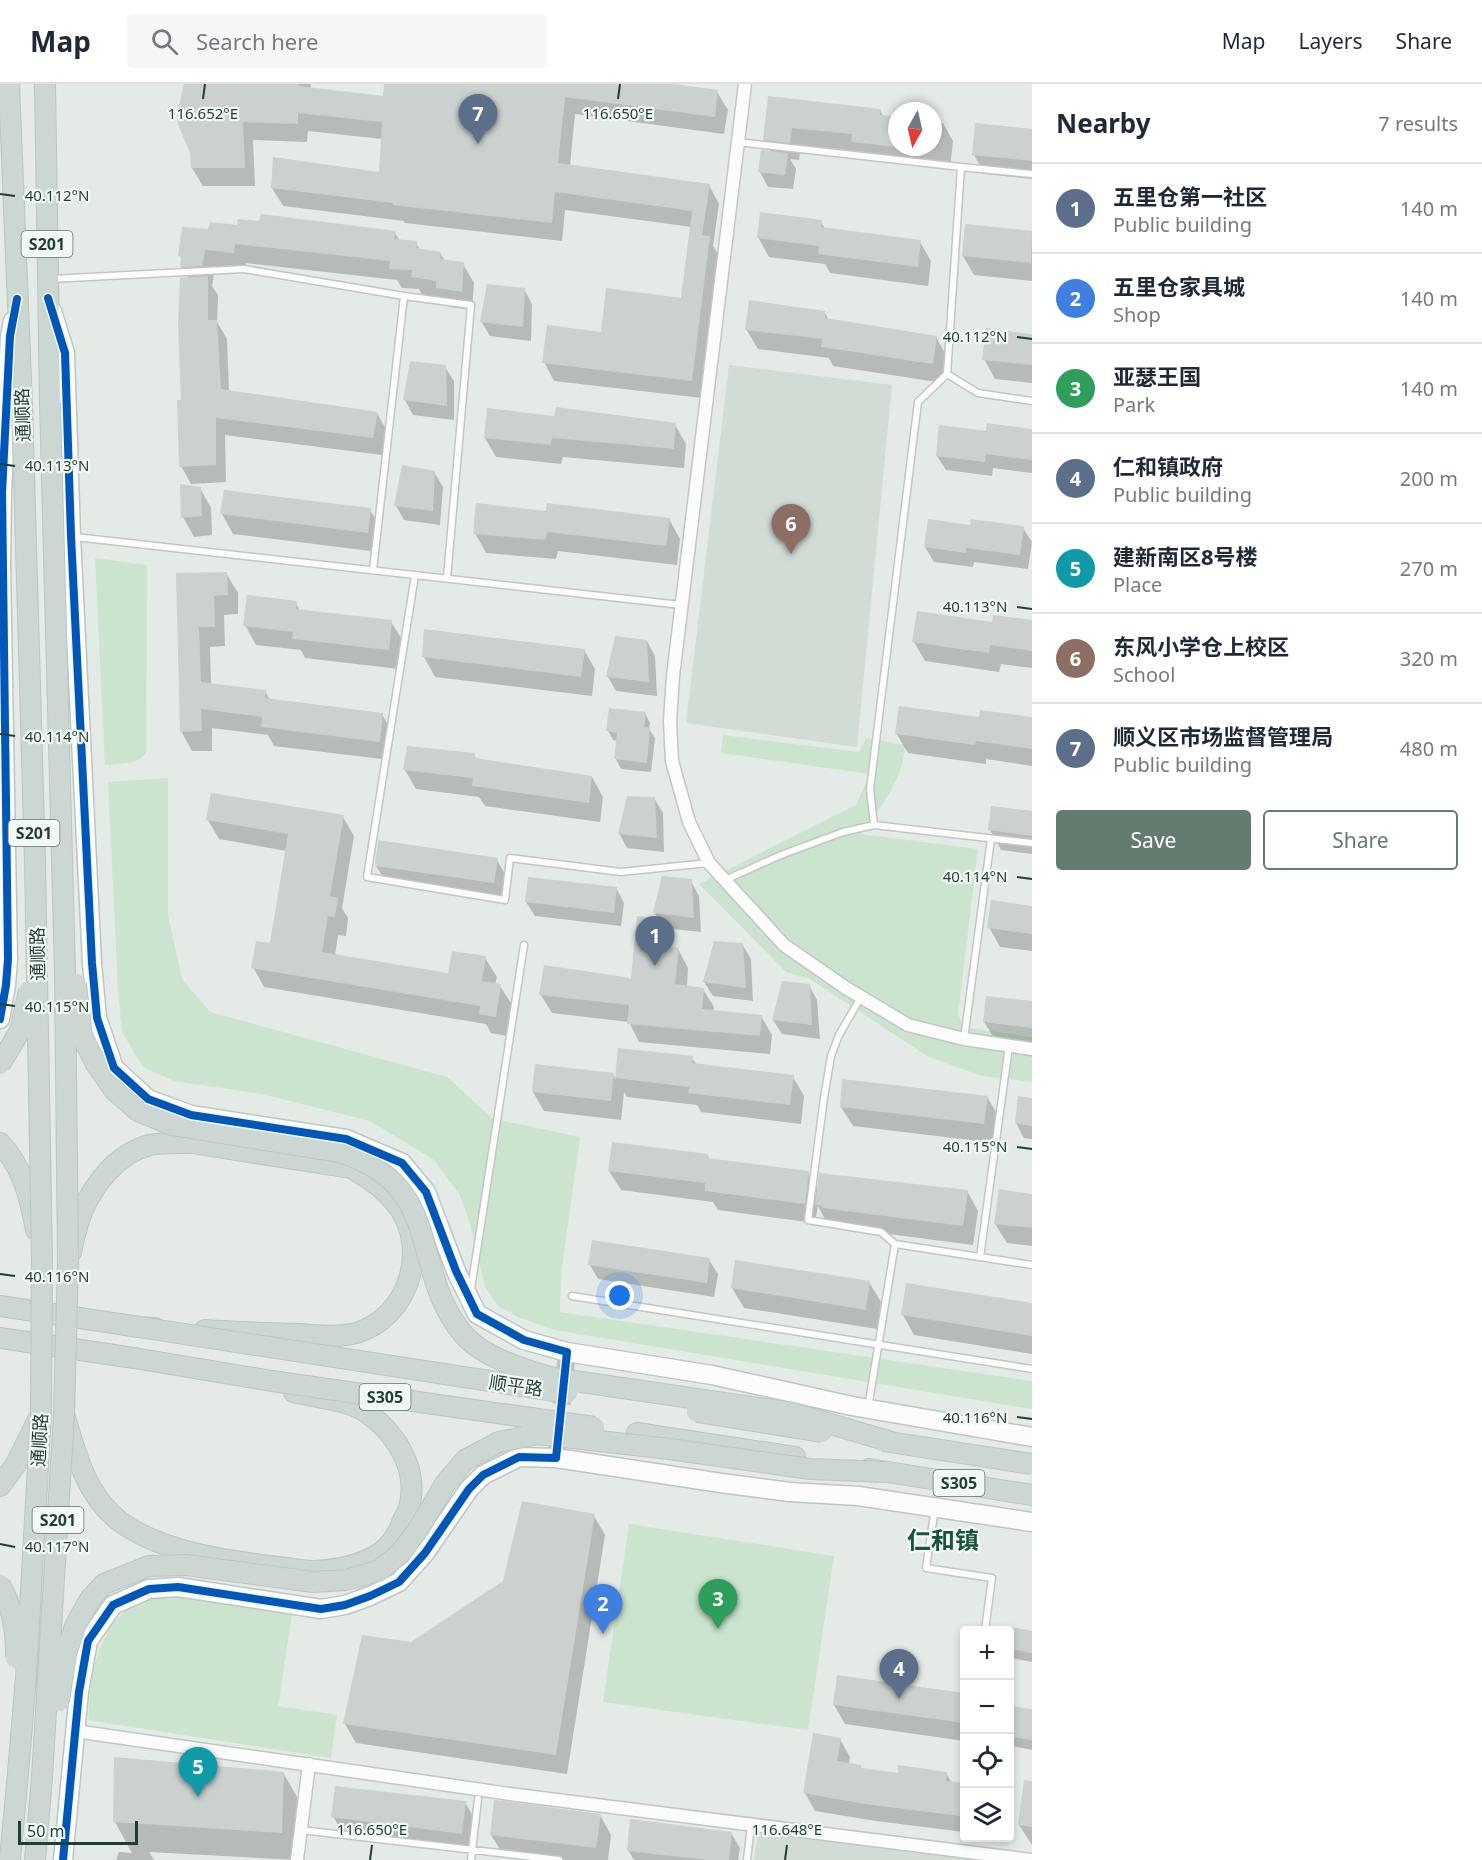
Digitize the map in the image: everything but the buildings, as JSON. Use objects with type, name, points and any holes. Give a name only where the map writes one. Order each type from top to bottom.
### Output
[{"type":"main road","name":"通顺路","points":[[9,84],[22,404],[35,862],[42,1261],[41,1414],[26,1677],[10,1860]]},
{"type":"main road","name":"通顺路","points":[[35,1860],[64,1413],[68,1262],[45,84]]},
{"type":"main road","points":[[0,1064],[20,1031],[27,1007],[35,862]]},
{"type":"main road","points":[[62,869],[74,950],[82,1036],[96,1064],[115,1091],[138,1111],[172,1125],[339,1152],[362,1159],[380,1170],[397,1187],[416,1215],[422,1228],[440,1292],[452,1318],[465,1337],[485,1352],[534,1373],[554,1378],[793,1413],[895,1443]]},
{"type":"main road","points":[[0,1143],[9,1152],[23,1177],[31,1203],[42,1261]]},
{"type":"main road","points":[[68,1262],[82,1212],[100,1180],[120,1159],[148,1146],[192,1143],[351,1168],[372,1180],[401,1210],[412,1244],[413,1255],[409,1281],[401,1299],[391,1313],[379,1322],[357,1332],[335,1336],[139,1327]]},
{"type":"main road","name":"顺平路","points":[[0,1306],[1032,1464]]},
{"type":"main road","name":"顺平路","points":[[0,1338],[283,1383],[637,1433],[1032,1495]]},
{"type":"main road","points":[[64,1413],[79,1465],[95,1496],[117,1519],[137,1532],[171,1547],[246,1563],[311,1571],[336,1569],[358,1563],[380,1553],[398,1533],[410,1503],[411,1474],[402,1451],[384,1427],[363,1410],[334,1401],[162,1363]]},
{"type":"main road","points":[[0,1486],[16,1464],[41,1414]]},
{"type":"main road","points":[[42,1777],[56,1726],[66,1654],[75,1626],[90,1599],[104,1584],[131,1572],[149,1566],[186,1565],[313,1582],[346,1580],[378,1571],[400,1554],[419,1528],[445,1484],[465,1460],[499,1442],[538,1434],[810,1469],[885,1472]]},
{"type":"main road","points":[[0,1585],[15,1631],[12,1721],[18,1773]]},
{"type":"street","points":[[745,84],[670,711],[672,761],[689,822],[709,863],[784,945],[861,997],[908,1025],[964,1039],[1032,1049]]},
{"type":"street","points":[[48,289],[65,353],[71,536],[92,963],[97,1018],[114,1068],[148,1099],[191,1115],[346,1139],[402,1163],[426,1192],[441,1226],[456,1271],[477,1314],[524,1340],[567,1352],[712,1375],[868,1408],[1032,1437]]},
{"type":"street","points":[[0,1020],[8,959],[3,786],[1,491],[10,336],[17,299]]},
{"type":"street","points":[[63,1860],[79,1692],[88,1641],[113,1605],[149,1589],[178,1587],[321,1608],[345,1605],[370,1596],[399,1582],[425,1553],[470,1489],[483,1475],[519,1458],[556,1458],[721,1483],[790,1492],[858,1496],[1032,1522]]},
{"type":"street","points":[[75,1731],[517,1795],[1032,1860]]},
{"type":"street","points":[[297,1860],[309,1764]]},
{"type":"lane","points":[[737,142],[1032,174]]},
{"type":"lane","points":[[874,825],[870,789],[918,402],[947,374],[961,167]]},
{"type":"lane","points":[[48,289],[244,269],[471,305],[447,578]]},
{"type":"lane","points":[[373,570],[404,296]]},
{"type":"lane","points":[[947,374],[978,393],[1032,401]]},
{"type":"lane","points":[[71,536],[681,605]]},
{"type":"lane","points":[[415,575],[367,877],[505,900],[510,858],[621,872],[709,863]]},
{"type":"lane","points":[[725,880],[781,855],[843,832],[874,825],[1032,843]]},
{"type":"lane","points":[[964,1039],[991,839]]},
{"type":"lane","points":[[469,1298],[524,945]]},
{"type":"lane","points":[[861,997],[839,1035],[831,1056],[808,1220],[881,1232],[895,1244],[1032,1265]]},
{"type":"lane","points":[[980,1257],[1009,1046]]},
{"type":"lane","points":[[868,1408],[895,1244]]},
{"type":"lane","points":[[572,1296],[1032,1369]]},
{"type":"lane","points":[[935,1508],[926,1568],[992,1578],[986,1626]]},
{"type":"lane","points":[[471,1860],[478,1799]]},
{"type":"lane","points":[[747,1860],[751,1824]]},
{"type":"lane","points":[[301,1830],[558,1860]]},
{"type":"shaded area","points":[[729,365],[892,385],[857,747],[686,723]]},
{"type":"shaded area","points":[[758,1831],[987,1860],[754,1860]]},
{"type":"green space","points":[[95,558],[147,565],[146,754],[135,762],[105,765]]},
{"type":"green space","points":[[723,735],[859,752],[866,738],[905,745],[900,770],[890,792],[860,834],[978,849],[958,1014],[963,1027],[1032,1037],[1032,1082],[982,1076],[927,1056],[810,979],[786,972],[699,884],[856,805],[870,774],[721,753]]},
{"type":"green space","points":[[168,778],[168,915],[182,979],[210,1012],[447,1077],[493,1119],[580,1137],[561,1275],[560,1312],[1032,1381],[1032,1409],[554,1330],[518,1317],[498,1306],[485,1287],[471,1227],[460,1195],[433,1159],[370,1121],[262,1094],[174,1081],[143,1067],[122,1032],[108,782]]},
{"type":"green space","points":[[629,1524],[834,1556],[808,1730],[603,1702]]},
{"type":"green space","points":[[166,1594],[292,1615],[278,1706],[337,1715],[331,1758],[88,1720],[92,1672],[111,1625],[133,1603]]},
{"type":"tunnel","points":[[556,1458],[567,1352]]},
{"type":"cycle path","points":[[48,298],[65,353],[71,536],[92,963],[97,1018],[114,1068],[148,1099],[191,1115],[346,1139],[402,1163],[426,1192],[456,1271],[477,1314],[524,1340],[567,1352],[556,1458],[519,1457],[483,1475],[469,1489],[425,1553],[399,1582],[345,1605],[321,1609],[178,1587],[149,1589],[113,1605],[88,1641],[79,1692],[63,1860]]},
{"type":"cycle path","points":[[0,1019],[8,959],[2,492],[10,336],[17,299]]},
{"type":"place","name":"顺义区市场监督管理局","points":[[478,144]]},
{"type":"place","name":"东风小学仓上校区","points":[[791,554]]},
{"type":"place","name":"五里仓第一社区","points":[[655,966]]},
{"type":"place","name":"亚瑟王国","points":[[718,1629]]},
{"type":"place","name":"五里仓家具城","points":[[603,1634]]},
{"type":"place","name":"仁和镇政府","points":[[899,1699]]},
{"type":"place","name":"建新南区8号楼","points":[[198,1797]]},
{"type":"district","name":"仁和镇","points":[[943,1539]]}]
